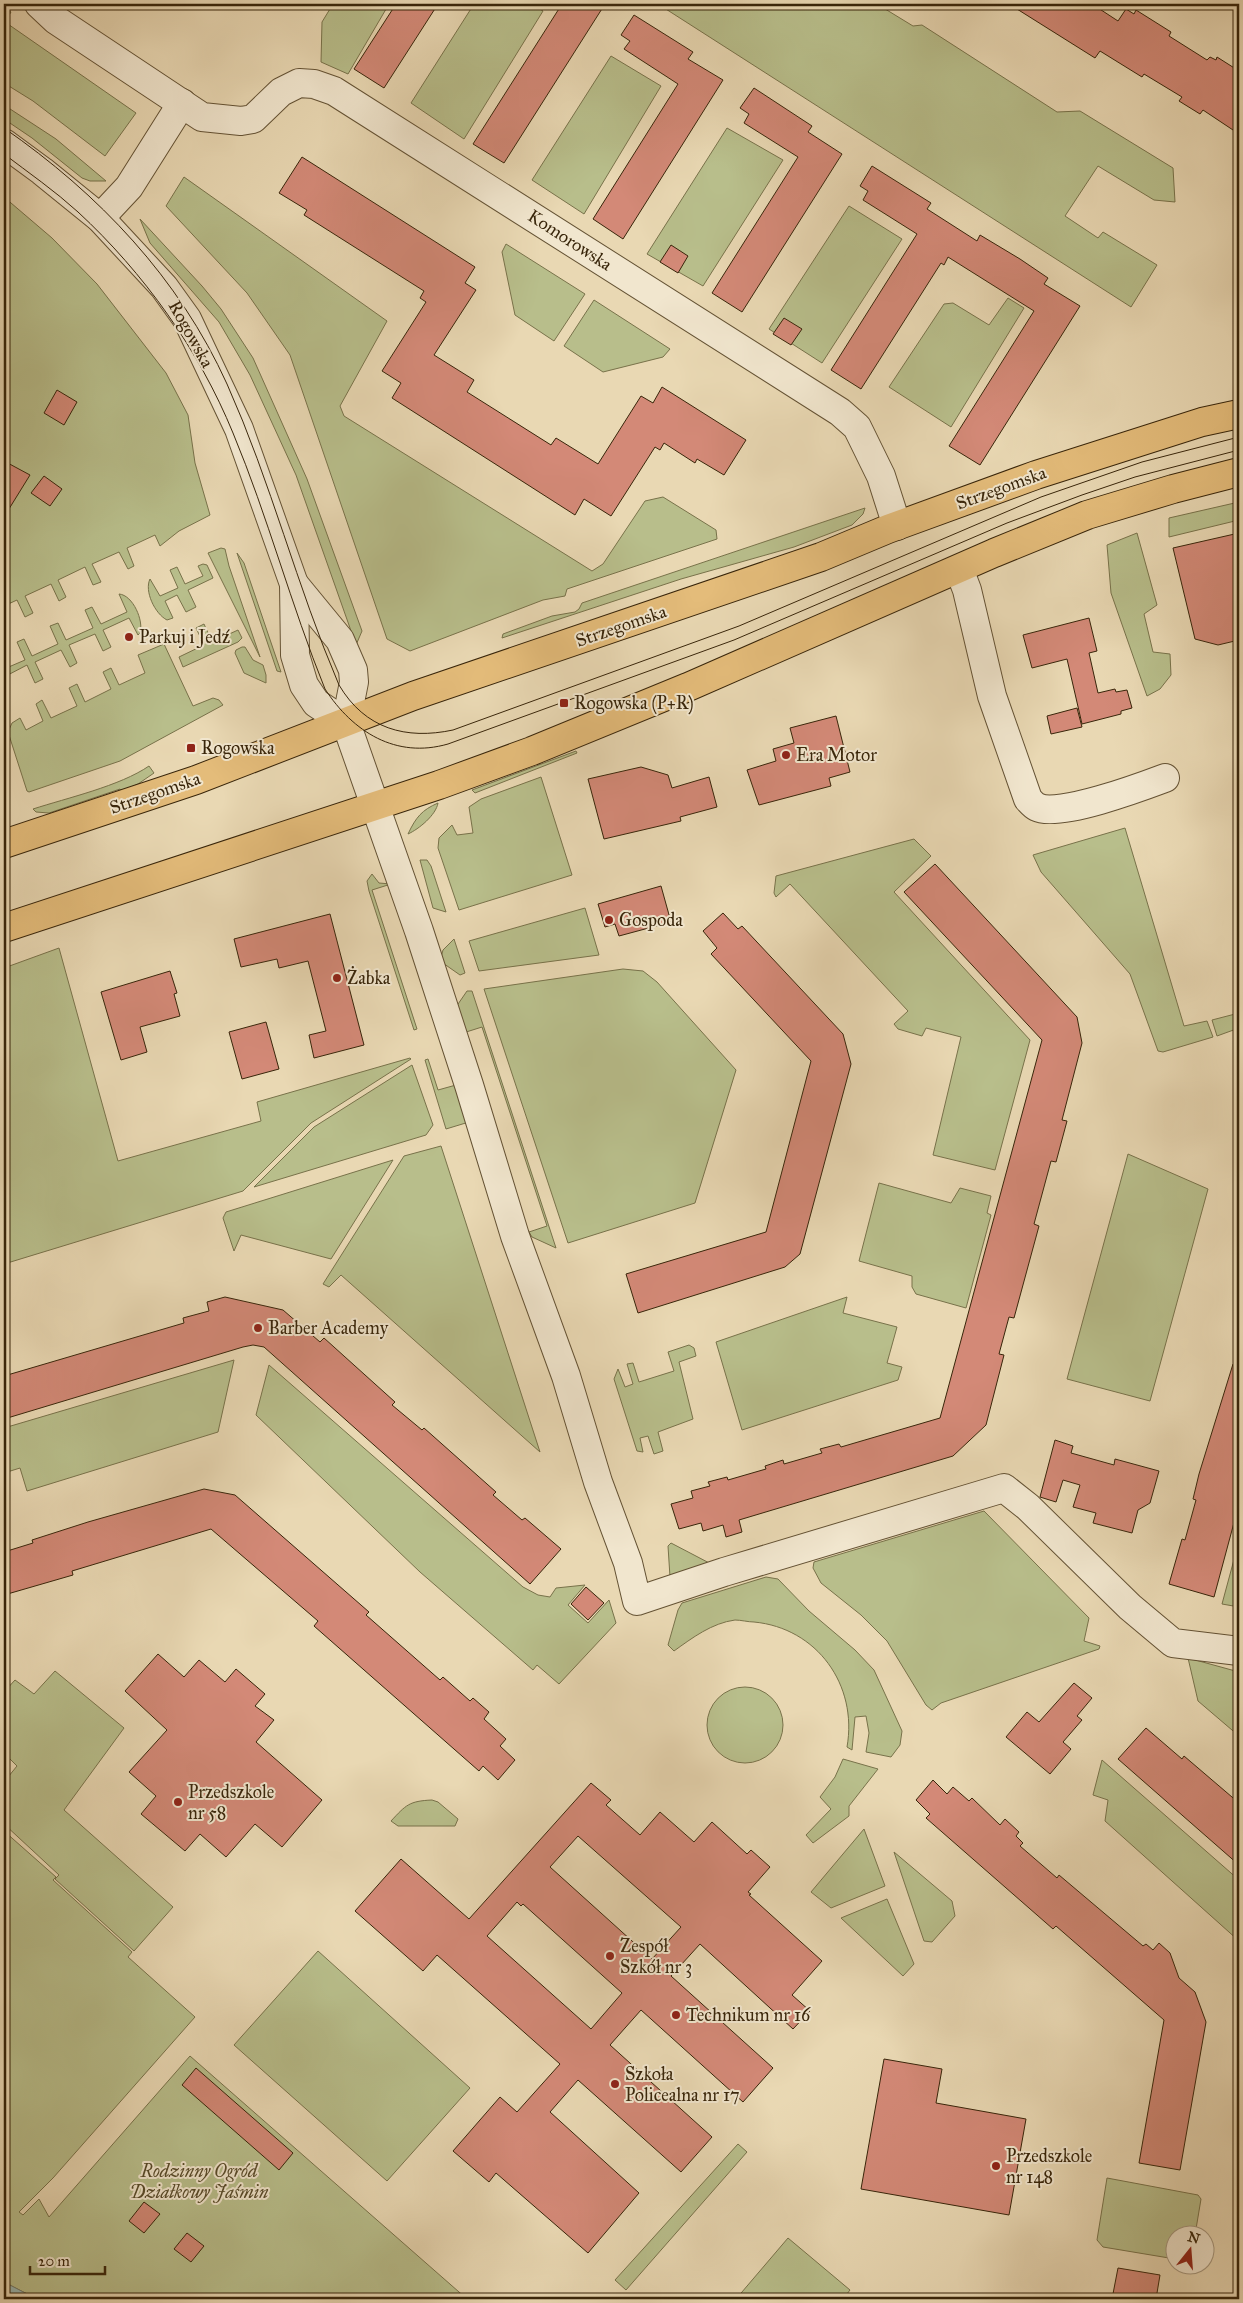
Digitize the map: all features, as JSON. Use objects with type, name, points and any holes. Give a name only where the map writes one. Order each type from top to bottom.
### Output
[{"type":"main road","name":"Strzegomska","points":[[4,844],[196,780],[424,692],[821,557],[897,526],[1036,475],[1202,422],[1239,414]]},
{"type":"main road","points":[[4,928],[376,805],[542,747],[688,687],[959,568],[1087,515],[1173,488],[1239,472]]},
{"type":"street","name":"Komorowska","points":[[39,4],[56,20],[202,116],[241,122],[254,119],[281,92],[299,83],[314,84],[334,91],[840,412],[857,427],[881,476],[897,526]]},
{"type":"street","points":[[100,218],[129,187],[182,103]]},
{"type":"street","name":"Rogowska","points":[[4,143],[100,218],[164,287],[187,320],[239,429],[294,584],[295,655],[304,685],[316,703],[346,723],[354,682],[353,670],[340,640],[294,584]]},
{"type":"street","points":[[959,568],[967,590],[992,696],[1028,799],[1037,807],[1058,810],[1165,778]]},
{"type":"street","points":[[346,723],[419,931],[515,1236],[566,1376],[598,1482],[628,1563],[638,1601],[724,1572],[1004,1488],[1028,1507],[1130,1607],[1173,1643],[1239,1651]]},
{"type":"green space","points":[[333,4],[389,4],[348,74],[321,62],[322,22]]},
{"type":"green space","points":[[474,4],[531,4],[543,11],[464,139],[411,103]]},
{"type":"green space","points":[[658,4],[877,4],[913,26],[922,25],[1057,112],[1080,111],[1173,168],[1175,202],[1154,200],[1098,166],[1065,216],[1098,238],[1103,232],[1157,265],[1131,307]]},
{"type":"green space","points":[[4,8],[11,12],[5,22],[136,113],[105,156],[33,101],[4,83]]},
{"type":"green space","points":[[611,56],[661,86],[584,214],[532,180]]},
{"type":"green space","points":[[4,105],[56,139],[106,181],[90,181],[82,178],[32,138],[4,119]]},
{"type":"green space","points":[[727,128],[783,160],[703,286],[647,254]]},
{"type":"green space","points":[[184,177],[387,321],[340,406],[344,416],[592,571],[603,564],[645,501],[663,497],[716,530],[717,539],[567,589],[565,596],[543,600],[410,651],[387,639],[290,355],[247,293],[166,206]]},
{"type":"green space","points":[[4,197],[52,238],[97,284],[166,373],[188,415],[195,463],[210,515],[179,531],[160,546],[155,535],[127,548],[134,566],[128,569],[119,552],[92,564],[101,582],[93,585],[85,567],[58,580],[66,597],[59,601],[51,584],[25,596],[33,613],[25,617],[17,600],[4,606]]},
{"type":"green space","points":[[849,206],[902,239],[822,363],[769,329]]},
{"type":"green space","points":[[140,219],[221,309],[253,358],[307,479],[362,631],[356,645],[296,475],[250,375],[219,322],[150,243]]},
{"type":"green space","points":[[506,244],[585,294],[554,341],[515,315],[502,252]]},
{"type":"green space","points":[[1008,298],[1024,308],[951,427],[889,387],[944,304],[953,303],[989,325]]},
{"type":"green space","points":[[594,300],[670,349],[663,357],[603,372],[564,346]]},
{"type":"green space","points":[[1239,502],[1239,520],[1169,537],[1169,518]]},
{"type":"green space","points":[[865,508],[863,514],[852,525],[794,547],[681,579],[502,638],[503,634],[552,616],[575,612],[582,603]]},
{"type":"green space","points":[[1137,533],[1157,605],[1144,614],[1153,652],[1170,654],[1171,675],[1160,689],[1147,696],[1111,593],[1107,545]]},
{"type":"green space","points":[[221,548],[225,549],[260,657],[208,553]]},
{"type":"green space","points":[[237,553],[244,563],[281,672],[277,671]]},
{"type":"green space","points":[[207,565],[213,578],[188,590],[196,607],[186,612],[177,595],[165,601],[173,618],[167,620],[158,613],[152,602],[148,590],[150,579],[160,596],[178,588],[170,570],[177,567],[185,584],[203,576],[198,566]]},
{"type":"green space","points":[[119,594],[129,599],[136,609],[141,628],[138,635],[129,618],[103,630],[111,647],[103,651],[95,634],[69,645],[77,663],[70,667],[61,650],[35,662],[43,679],[35,683],[27,665],[4,677],[4,669],[25,660],[17,642],[24,639],[32,656],[58,644],[50,626],[58,623],[66,640],[93,628],[85,610],[92,607],[101,624],[127,612]]},
{"type":"green space","points":[[204,624],[212,642],[238,630],[242,638],[238,642],[183,667],[179,657],[204,645],[196,628]]},
{"type":"green space","points":[[164,644],[193,706],[213,698],[219,700],[223,705],[120,761],[29,792],[27,791],[8,732],[12,723],[20,718],[26,730],[43,721],[36,704],[42,700],[51,718],[77,706],[69,688],[77,684],[85,702],[111,689],[103,672],[111,668],[119,685],[145,673],[138,655]]},
{"type":"green space","points":[[245,647],[253,660],[263,665],[266,683],[244,673],[235,653],[236,650]]},
{"type":"green space","points":[[576,751],[577,753],[475,793],[472,790]]},
{"type":"green space","points":[[149,766],[154,773],[138,784],[121,791],[120,789],[49,813],[36,812],[33,809],[123,780]]},
{"type":"green space","points":[[541,777],[572,875],[459,910],[438,848],[439,838],[452,825],[457,835],[473,833],[469,807],[481,799]]},
{"type":"green space","points":[[438,803],[437,808],[426,821],[408,834],[420,815]]},
{"type":"green space","points":[[1125,828],[1184,1026],[1207,1021],[1213,1037],[1163,1052],[1158,1051],[1130,974],[1041,872],[1033,855]]},
{"type":"green space","points":[[914,839],[931,856],[894,892],[1030,1040],[995,1170],[933,1155],[961,1037],[926,1028],[922,1036],[898,1029],[894,1024],[908,1011],[790,884],[776,897],[774,893],[776,876]]},
{"type":"green space","points":[[420,860],[427,860],[431,866],[446,912],[433,908]]},
{"type":"green space","points":[[372,874],[379,883],[391,884],[372,890],[417,1029],[414,1030],[369,891],[367,881]]},
{"type":"green space","points":[[585,908],[599,955],[479,971],[469,941]]},
{"type":"green space","points":[[454,939],[465,973],[460,975],[440,961],[443,950]]},
{"type":"green space","points":[[59,948],[118,1161],[261,1121],[257,1102],[411,1059],[311,1123],[243,1191],[4,1264],[4,968]]},
{"type":"green space","points":[[623,969],[643,971],[657,982],[736,1070],[695,1203],[568,1243],[484,989]]},
{"type":"green space","points":[[467,991],[472,991],[556,1248],[532,1237],[529,1232],[547,1226],[482,1027],[463,1033],[456,1007]]},
{"type":"green space","points":[[1239,1013],[1239,1028],[1217,1036],[1212,1020]]},
{"type":"green space","points":[[428,1059],[438,1090],[456,1085],[469,1122],[446,1129],[425,1060]]},
{"type":"green space","points":[[412,1065],[433,1125],[426,1135],[254,1187],[314,1127]]},
{"type":"green space","points":[[441,1146],[540,1452],[341,1275],[329,1287],[323,1284],[404,1156]]},
{"type":"green space","points":[[1128,1154],[1208,1189],[1150,1401],[1067,1379]]},
{"type":"green space","points":[[393,1160],[331,1259],[241,1235],[234,1251],[223,1218],[226,1212]]},
{"type":"green space","points":[[879,1183],[951,1203],[960,1188],[991,1196],[987,1213],[991,1215],[966,1308],[916,1294],[912,1287],[912,1276],[859,1261]]},
{"type":"green space","points":[[847,1297],[843,1313],[897,1327],[887,1363],[902,1367],[898,1380],[742,1430],[716,1342]]},
{"type":"green space","points":[[689,1345],[694,1348],[696,1356],[679,1362],[693,1419],[658,1432],[663,1451],[654,1454],[648,1436],[640,1438],[643,1452],[637,1451],[614,1379],[618,1369],[625,1387],[633,1384],[627,1364],[633,1363],[639,1382],[674,1371],[668,1352]]},
{"type":"green space","points":[[234,1360],[218,1432],[27,1491],[20,1468],[4,1473],[4,1428]]},
{"type":"green space","points":[[269,1365],[523,1587],[538,1595],[550,1597],[556,1588],[585,1585],[568,1605],[588,1623],[609,1600],[616,1623],[559,1684],[537,1665],[533,1670],[420,1572],[256,1415]]},
{"type":"green space","points":[[984,1511],[1089,1618],[1084,1641],[1100,1646],[1099,1649],[941,1703],[932,1710],[926,1705],[887,1641],[861,1615],[821,1583],[813,1568],[814,1562]]},
{"type":"green space","points":[[1239,1541],[1239,1607],[1222,1604]]},
{"type":"green space","points":[[671,1543],[715,1566],[670,1577],[668,1546]]},
{"type":"green space","points":[[766,1577],[778,1579],[809,1611],[855,1650],[874,1670],[902,1731],[900,1745],[891,1757],[866,1752],[869,1733],[866,1716],[855,1717],[852,1750],[847,1747],[849,1724],[846,1702],[839,1682],[828,1664],[814,1648],[797,1635],[777,1627],[735,1620],[710,1628],[674,1651],[668,1645],[678,1610],[682,1603]]},
{"type":"green space","points":[[1188,1658],[1239,1672],[1239,1736],[1198,1701]]},
{"type":"green space","points":[[55,1671],[124,1728],[64,1810],[173,1907],[134,1951],[55,1879],[59,1875],[4,1824],[4,1782],[17,1766],[4,1753],[4,1692],[15,1680],[34,1694]]},
{"type":"green space","points":[[745,1687],[759,1690],[772,1698],[780,1711],[783,1725],[780,1739],[772,1752],[759,1760],[745,1763],[731,1760],[718,1752],[710,1739],[707,1725],[710,1711],[718,1698],[731,1690]]},
{"type":"green space","points":[[843,1759],[878,1769],[849,1806],[849,1816],[813,1843],[806,1835],[831,1809],[820,1797],[835,1777]]},
{"type":"green space","points":[[1102,1760],[1239,1880],[1239,1941],[1105,1821],[1108,1800],[1093,1795]]},
{"type":"green space","points":[[432,1800],[438,1802],[458,1819],[455,1826],[398,1826],[391,1821],[408,1805],[418,1801]]},
{"type":"green space","points":[[864,1829],[885,1886],[831,1908],[811,1892]]},
{"type":"green space","name":"Rodzinny Ogród Działkowy Jaśmin","points":[[4,1831],[56,1877],[53,1880],[132,1952],[128,1957],[195,2017],[53,2178],[19,2212],[23,2215],[39,2199],[49,2217],[190,2056],[467,2299],[37,2299],[4,2282]]},
{"type":"green space","points":[[894,1852],[952,1901],[955,1916],[932,1942],[924,1941]]},
{"type":"green space","points":[[887,1899],[914,1964],[903,1976],[841,1918]]},
{"type":"green space","points":[[318,1951],[470,2088],[387,2181],[234,2045]]},
{"type":"green space","points":[[738,2144],[747,2152],[626,2290],[615,2280]]},
{"type":"green space","points":[[1107,2178],[1198,2195],[1201,2199],[1196,2226],[1166,2226],[1166,2258],[1103,2247],[1097,2240]]},
{"type":"green space","points":[[788,2238],[850,2290],[843,2299],[736,2299]]},
{"type":"water","points":[[4,2282],[37,2299],[4,2299]]},
{"type":"building","points":[[396,4],[438,4],[384,88],[354,69]]},
{"type":"building","points":[[562,4],[605,4],[504,163],[473,144]]},
{"type":"building","points":[[1009,4],[1092,4],[1118,21],[1126,9],[1134,14],[1136,10],[1171,32],[1169,36],[1207,60],[1210,57],[1216,60],[1217,57],[1239,71],[1239,134],[1203,110],[1200,114],[1179,101],[1182,97],[1144,74],[1142,77],[1100,51],[1095,58]]},
{"type":"building","points":[[634,15],[693,52],[688,59],[723,80],[623,239],[593,219],[678,84],[624,49],[630,41],[621,35]]},
{"type":"building","points":[[754,88],[812,126],[808,132],[842,154],[742,312],[712,293],[798,157],[744,123],[749,114],[740,108]]},
{"type":"building","points":[[302,157],[475,267],[465,283],[476,290],[434,355],[474,380],[467,392],[551,445],[556,438],[598,464],[641,396],[653,403],[662,387],[746,440],[724,475],[697,459],[695,463],[664,443],[660,450],[655,447],[611,516],[584,499],[575,515],[392,398],[401,383],[382,371],[426,302],[420,298],[424,291],[304,215],[307,210],[279,193]]},
{"type":"building","points":[[872,166],[931,203],[927,209],[977,241],[980,235],[1020,259],[1048,278],[1044,284],[1080,306],[980,465],[949,446],[1034,311],[948,257],[944,265],[941,263],[861,389],[831,370],[917,234],[863,200],[868,191],[860,186]]},
{"type":"building","points":[[671,245],[688,256],[678,273],[660,262]]},
{"type":"building","points":[[784,318],[802,329],[791,345],[773,334]]},
{"type":"building","points":[[57,390],[77,402],[64,425],[44,413]]},
{"type":"building","points":[[4,461],[30,475],[4,517]]},
{"type":"building","points":[[44,476],[62,489],[50,506],[31,493]]},
{"type":"building","points":[[1239,533],[1239,640],[1218,645],[1195,639],[1173,548]]},
{"type":"building","points":[[1089,618],[1097,651],[1089,653],[1098,693],[1115,689],[1116,692],[1127,690],[1132,708],[1121,711],[1121,714],[1082,724],[1067,659],[1032,668],[1023,635]]},
{"type":"building","points":[[1077,708],[1082,727],[1051,734],[1047,716]]},
{"type":"building","points":[[836,716],[850,772],[829,778],[831,786],[759,805],[747,770],[776,761],[773,749],[794,743],[790,728]]},
{"type":"building","points":[[641,767],[668,775],[672,788],[709,777],[717,807],[680,817],[681,821],[604,839],[588,779]]},
{"type":"building","points":[[935,864],[1077,1017],[1082,1043],[1062,1120],[1067,1121],[1056,1162],[1051,1161],[1034,1224],[1039,1226],[1014,1318],[1009,1317],[999,1354],[1004,1355],[986,1425],[953,1456],[739,1520],[742,1532],[726,1537],[723,1525],[703,1531],[701,1523],[679,1529],[671,1504],[693,1498],[691,1491],[710,1486],[708,1482],[727,1477],[728,1480],[766,1469],[765,1466],[783,1460],[784,1464],[822,1453],[820,1449],[839,1444],[841,1447],[940,1418],[1042,1040],[904,892]]},
{"type":"building","points":[[661,886],[671,922],[619,936],[615,924],[605,927],[598,904]]},
{"type":"building","points":[[723,913],[738,929],[742,926],[843,1034],[851,1064],[800,1254],[785,1267],[638,1313],[626,1274],[766,1232],[811,1061],[711,954],[717,948],[703,931]]},
{"type":"building","points":[[330,914],[364,1045],[314,1058],[309,1035],[326,1031],[308,961],[279,968],[277,959],[241,967],[234,939]]},
{"type":"building","points":[[170,971],[177,993],[174,994],[180,1016],[140,1027],[147,1052],[121,1060],[101,992]]},
{"type":"building","points":[[266,1022],[279,1069],[242,1079],[229,1032]]},
{"type":"building","points":[[225,1297],[283,1310],[320,1342],[324,1338],[395,1402],[392,1405],[422,1430],[424,1428],[496,1492],[493,1495],[522,1520],[525,1518],[561,1549],[530,1584],[264,1347],[253,1345],[243,1347],[4,1419],[4,1376],[184,1323],[183,1318],[209,1311],[207,1302]]},
{"type":"building","points":[[1233,1364],[1239,1365],[1239,1504],[1214,1597],[1169,1584],[1182,1539],[1185,1540],[1196,1500],[1193,1499],[1199,1474]]},
{"type":"building","points":[[1055,1440],[1073,1446],[1071,1453],[1114,1465],[1115,1459],[1159,1471],[1150,1503],[1138,1510],[1132,1533],[1093,1523],[1096,1513],[1073,1507],[1080,1485],[1063,1480],[1056,1502],[1040,1497]]},
{"type":"building","points":[[204,1489],[235,1495],[369,1612],[366,1615],[440,1680],[443,1677],[470,1701],[473,1698],[489,1712],[484,1719],[506,1739],[500,1746],[515,1760],[498,1780],[483,1766],[479,1771],[314,1626],[318,1621],[211,1529],[72,1571],[73,1575],[4,1595],[4,1552],[33,1543],[32,1540],[88,1522]]},
{"type":"building","points":[[586,1587],[604,1603],[588,1620],[571,1604]]},
{"type":"building","points":[[158,1654],[184,1677],[199,1660],[225,1682],[236,1669],[265,1694],[255,1706],[274,1720],[256,1742],[322,1800],[282,1847],[255,1824],[226,1857],[200,1834],[185,1851],[141,1814],[156,1796],[129,1772],[167,1730],[125,1691]]},
{"type":"building","points":[[1074,1683],[1092,1698],[1077,1716],[1082,1720],[1063,1742],[1071,1749],[1050,1774],[1006,1737],[1027,1712],[1039,1722]]},
{"type":"building","points":[[1146,1728],[1182,1759],[1184,1756],[1239,1803],[1239,1865],[1118,1759]]},
{"type":"building","points":[[933,1780],[947,1794],[953,1787],[969,1801],[972,1798],[1000,1825],[1005,1819],[1019,1832],[1016,1836],[1023,1843],[1020,1846],[1057,1878],[1059,1875],[1143,1946],[1146,1944],[1153,1950],[1159,1943],[1170,1953],[1179,1978],[1195,1992],[1206,2022],[1180,2170],[1139,2163],[1164,2020],[1056,1926],[1053,1929],[926,1818],[930,1814],[916,1800]]},
{"type":"building","points":[[591,1783],[611,1800],[606,1805],[640,1835],[660,1812],[694,1842],[712,1822],[747,1854],[751,1850],[770,1867],[748,1892],[751,1894],[749,1895],[822,1961],[792,1995],[810,2011],[793,2029],[700,1944],[671,1976],[773,2068],[743,2102],[641,2010],[610,2045],[712,2137],[681,2172],[578,2080],[550,2112],[639,2193],[588,2253],[496,2173],[489,2182],[453,2151],[500,2097],[517,2112],[560,2064],[437,1955],[423,1971],[355,1911],[401,1859],[469,1919]],"holes":[[[578,1836],[681,1927],[652,1959],[550,1867]],[[517,1902],[521,1906],[523,1904],[622,1993],[591,2029],[487,1936]]]},
{"type":"building","points":[[884,2059],[942,2069],[936,2103],[1026,2119],[1009,2215],[861,2189]]},
{"type":"building","points":[[196,2068],[293,2153],[279,2170],[182,2085]]},
{"type":"building","points":[[144,2202],[160,2214],[144,2233],[129,2221]]},
{"type":"building","points":[[187,2233],[204,2246],[191,2262],[174,2249]]},
{"type":"building","points":[[1118,2268],[1160,2275],[1156,2299],[1112,2299]]},
{"type":"tram line","points":[[4,128],[72,181],[104,210],[133,241],[185,309],[208,345],[243,421],[310,610],[339,685],[349,700],[361,712],[388,728],[403,732],[436,733],[453,730],[739,626],[1041,497],[1142,462],[1239,437]]},
{"type":"tram line","points":[[4,154],[78,212],[125,261],[168,314],[204,372],[233,433],[325,689],[349,718],[363,729],[394,745],[411,748],[429,748],[448,744],[734,640],[1007,523],[1082,495],[1135,477],[1239,450]]},
{"type":"place","name":"Parkuj i Jedź","points":[[129,637]]},
{"type":"place","name":"Rogowska (P+R)","points":[[564,703]]},
{"type":"place","name":"Rogowska","points":[[191,748]]},
{"type":"place","name":"Era Motor","points":[[786,755]]},
{"type":"place","name":"Gospoda","points":[[609,920]]},
{"type":"place","name":"Żabka","points":[[337,978]]},
{"type":"place","name":"Barber Academy","points":[[258,1328]]},
{"type":"place","name":"Przedszkole nr 58","points":[[178,1802]]},
{"type":"place","name":"Zespół Szkół nr 3","points":[[610,1956]]},
{"type":"place","name":"Technikum nr 16","points":[[676,2015]]},
{"type":"place","name":"Szkoła Policealna nr 17","points":[[615,2084]]},
{"type":"place","name":"Przedszkole nr 148","points":[[996,2166]]}]
